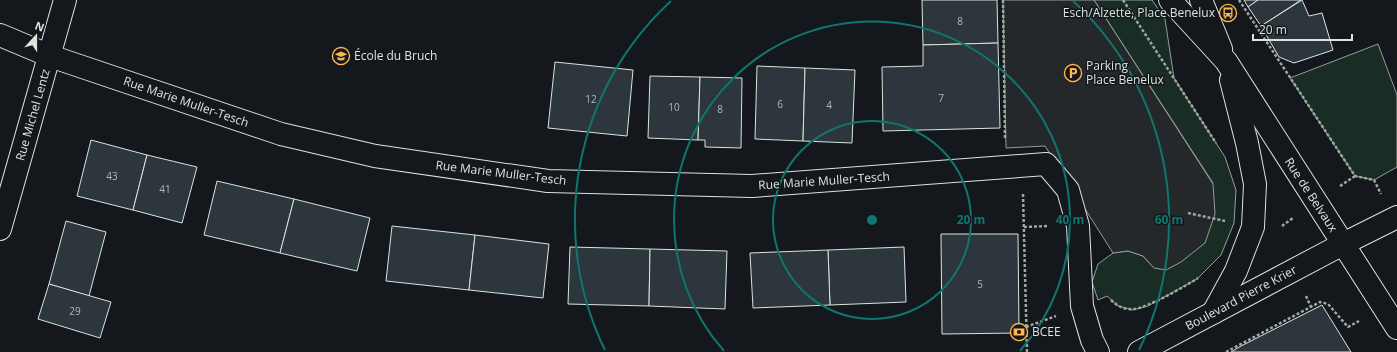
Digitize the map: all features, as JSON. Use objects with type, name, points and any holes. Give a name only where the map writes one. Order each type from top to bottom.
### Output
[{"type":"street","name":"Rue Michel Lentz","points":[[0,229],[65,0]]},
{"type":"street","name":"Rue de Belvaux","points":[[1170,0],[1226,61],[1397,328]]},
{"type":"street","name":"Rue de Belvaux","points":[[1202,0],[1226,61],[1247,143],[1255,184],[1253,227],[1236,271],[1213,313]]},
{"type":"street","name":"Rue Marie Muller-Tesch","points":[[0,35],[50,56],[281,134],[375,156],[548,181],[752,186],[1046,164],[1068,190],[1078,226],[1082,306]]},
{"type":"street","name":"Boulevard Pierre Krier","points":[[1139,352],[1395,218]]},
{"type":"street","points":[[1082,306],[1092,340],[1098,352]]},
{"type":"path","points":[[1003,0],[1027,352]]},
{"type":"path","points":[[1123,0],[1216,144]]},
{"type":"path","points":[[1239,0],[1355,176],[1374,180],[1395,218]]},
{"type":"path","points":[[1026,326],[1107,296],[1118,306],[1133,310],[1148,306],[1197,279],[1202,274]]},
{"type":"path","points":[[1226,352],[1320,302],[1328,304],[1348,327],[1383,308]]},
{"type":"green space","points":[[1094,0],[1152,0],[1165,19],[1174,78],[1225,157],[1236,190],[1234,223],[1221,255],[1197,279],[1148,306],[1133,310],[1118,306],[1107,296],[1098,300],[1092,282],[1098,264],[1113,253],[1128,251],[1143,256],[1154,268],[1213,183]]},
{"type":"green space","points":[[1378,44],[1397,95],[1397,167],[1374,180],[1355,176],[1290,78]]},
{"type":"shaded area","name":"Parking Place Benelux","points":[[1003,0],[1094,0],[1213,184],[1215,214],[1205,243],[1181,262],[1166,270],[1154,268],[1143,256],[1128,251],[1113,253],[1045,146],[1006,148]]},
{"type":"building","points":[[922,0],[997,0],[998,43],[923,45]]},
{"type":"building","points":[[1244,0],[1258,0],[1248,7]]},
{"type":"building","points":[[1258,0],[1301,0],[1261,26],[1248,7]]},
{"type":"building","points":[[1302,0],[1309,16],[1322,13],[1333,50],[1294,63],[1279,57],[1261,26]]},
{"type":"building","points":[[998,43],[1000,128],[883,131],[882,67],[923,66],[923,45]]},
{"type":"building","points":[[555,62],[633,70],[627,136],[548,128]]},
{"type":"building","points":[[757,66],[805,68],[803,141],[755,139]]},
{"type":"building","points":[[805,68],[855,70],[852,143],[803,141]]},
{"type":"building","points":[[650,76],[700,77],[698,140],[648,138]]},
{"type":"building","points":[[700,77],[742,78],[741,148],[705,147],[705,140],[698,140]]},
{"type":"building","points":[[91,140],[147,155],[133,210],[77,196]]},
{"type":"building","points":[[147,155],[197,167],[182,223],[133,210]]},
{"type":"building","points":[[217,181],[294,199],[280,253],[204,235]]},
{"type":"building","points":[[294,199],[370,218],[357,271],[280,253]]},
{"type":"building","points":[[66,221],[106,232],[89,296],[49,284]]},
{"type":"building","points":[[392,226],[475,235],[469,290],[386,281]]},
{"type":"building","points":[[941,234],[1018,234],[1019,333],[942,334]]},
{"type":"building","points":[[475,235],[549,244],[543,298],[469,290]]},
{"type":"building","points":[[570,247],[650,249],[649,306],[568,304]]},
{"type":"building","points":[[904,247],[906,302],[830,305],[828,250]]},
{"type":"building","points":[[650,249],[727,251],[725,309],[649,306]]},
{"type":"building","points":[[828,250],[830,305],[753,308],[750,253]]},
{"type":"building","points":[[49,284],[111,302],[100,338],[38,319]]},
{"type":"building","points":[[1322,305],[1351,352],[1231,352],[1241,346]]},
{"type":"place","name":"Esch/Alzette, Place Benelux","points":[[1228,13]]},
{"type":"place","name":"École du Bruch","points":[[341,56]]},
{"type":"place","name":"Parking Place Benelux","points":[[1073,73]]},
{"type":"place","name":"BCEE","points":[[1019,332]]}]
